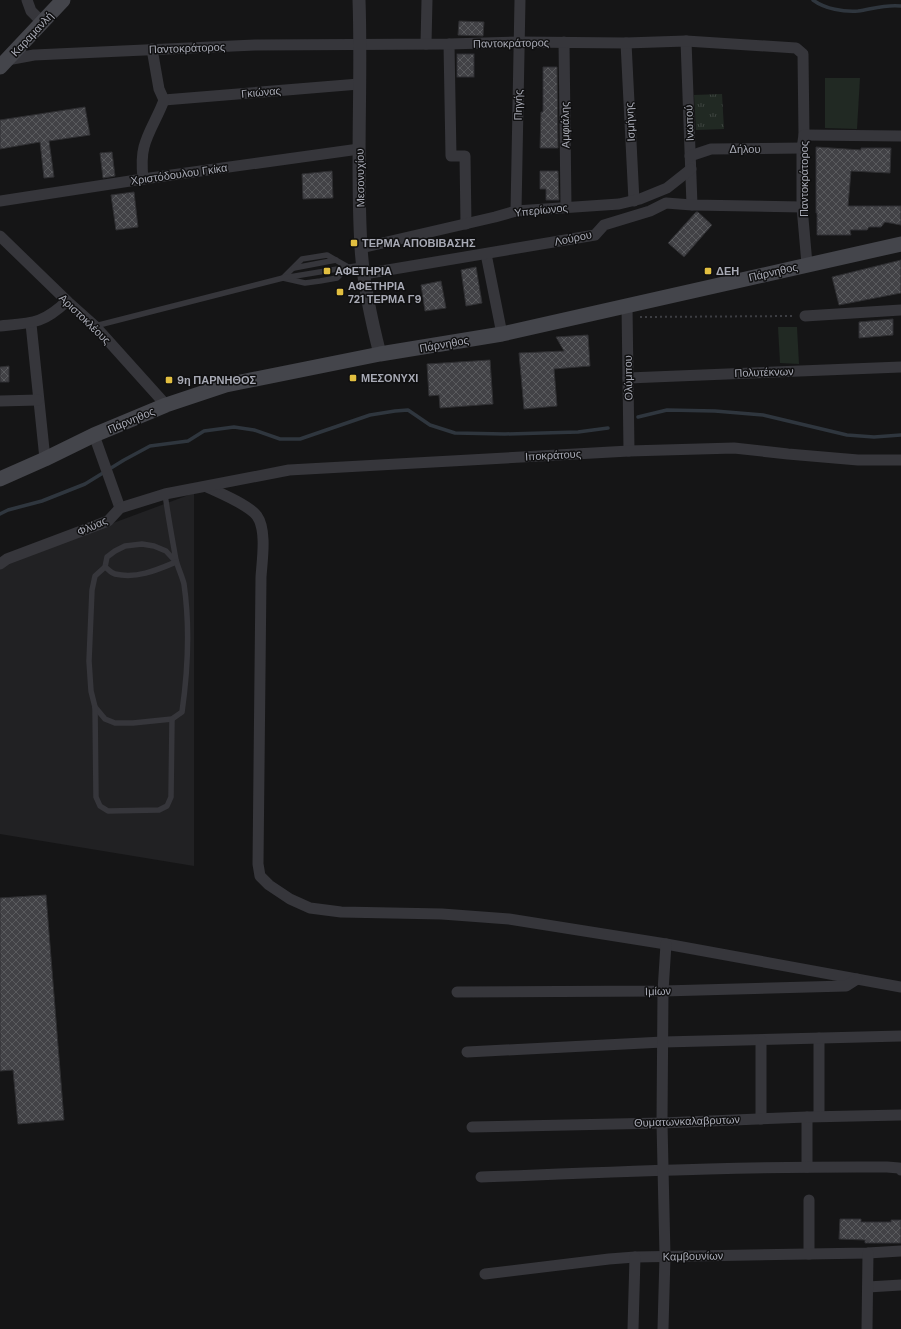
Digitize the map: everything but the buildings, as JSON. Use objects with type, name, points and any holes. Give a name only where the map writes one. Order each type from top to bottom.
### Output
[{"type":"main road","name":"Καραμανλή","points":[[3,64],[63,0]]},
{"type":"main road","name":"Πάρνηθος","points":[[0,479],[45,460],[96,442],[166,405],[226,385],[380,354],[627,312],[807,264],[901,244]]},
{"type":"street","points":[[27,0],[31,11],[42,22]]},
{"type":"street","name":"Μεσονυχίου","points":[[359,0],[359,149],[361,248],[370,318],[380,354]]},
{"type":"street","points":[[426,44],[427,0]]},
{"type":"street","name":"Πηγής","points":[[516,211],[520,0]]},
{"type":"street","name":"Παντοκράτορος","points":[[3,64],[34,55],[255,45],[520,42],[626,43],[686,41],[796,48],[803,54],[804,135],[802,148],[802,207],[807,264]]},
{"type":"street","name":"Ινωπού","points":[[686,41],[692,205]]},
{"type":"street","name":"Αμφιάλης","points":[[564,42],[566,207]]},
{"type":"street","name":"Ισμήνης","points":[[626,43],[634,201]]},
{"type":"street","points":[[448,44],[451,156],[465,156],[466,224]]},
{"type":"street","points":[[143,179],[142,166],[144,148],[164,100],[159,89],[152,50]]},
{"type":"street","name":"Γκιώνας","points":[[164,100],[359,84]]},
{"type":"street","points":[[804,135],[901,136]]},
{"type":"street","name":"Δήλου","points":[[690,156],[711,149],[802,148]]},
{"type":"street","name":"Χριστόδουλου Γκίκα","points":[[0,201],[143,179],[359,149]]},
{"type":"street","name":"Υπερίωνος","points":[[361,248],[516,211],[619,204],[634,201],[667,188],[691,169]]},
{"type":"street","name":"Λούρου","points":[[363,270],[486,254],[595,235],[604,225],[650,211],[666,203],[692,205],[802,207]]},
{"type":"street","name":"Αριστοκλέους","points":[[2,241],[95,326],[166,405]]},
{"type":"street","points":[[486,254],[502,334]]},
{"type":"street","points":[[0,326],[31,324],[55,312],[67,301]]},
{"type":"street","points":[[805,316],[901,310]]},
{"type":"street","name":"Ολύμπου","points":[[627,312],[629,450]]},
{"type":"street","points":[[31,324],[45,460]]},
{"type":"street","name":"Πολυτέκνων","points":[[628,378],[901,367]]},
{"type":"street","points":[[0,401],[38,400]]},
{"type":"street","points":[[96,442],[120,508]]},
{"type":"street","name":"Ιποκράτους","points":[[207,486],[289,470],[629,450],[734,448],[858,460],[901,460]]},
{"type":"street","points":[[207,486],[248,508],[257,516],[263,537],[261,577],[258,864],[260,876],[270,885],[290,899],[310,908],[341,912],[442,914],[509,918],[666,944],[901,987]]},
{"type":"street","name":"Φλύας","points":[[0,564],[7,559],[108,521],[120,508],[164,494],[207,486]]},
{"type":"street","points":[[663,1329],[665,1256],[662,1123],[663,991],[666,944]]},
{"type":"street","name":"Ιμίων","points":[[457,992],[663,991],[846,986],[857,979]]},
{"type":"street","points":[[885,984],[901,982]]},
{"type":"street","points":[[467,1052],[663,1042],[901,1036]]},
{"type":"street","points":[[819,1038],[819,1116]]},
{"type":"street","points":[[761,1040],[761,1118]]},
{"type":"street","name":"Θυματωνκαλαβρυτων","points":[[472,1127],[662,1123],[807,1116],[901,1115]]},
{"type":"street","points":[[807,1116],[807,1166]]},
{"type":"street","points":[[481,1177],[807,1166],[887,1167],[899,1168],[901,1170]]},
{"type":"street","points":[[809,1200],[809,1254]]},
{"type":"street","name":"Καμβουνίων","points":[[485,1274],[635,1257],[868,1253],[901,1251]]},
{"type":"street","points":[[867,1329],[868,1253]]},
{"type":"street","points":[[633,1329],[635,1257]]},
{"type":"street","points":[[868,1287],[901,1285]]},
{"type":"lane","points":[[283,278],[302,259],[327,255],[348,267],[363,270]]},
{"type":"lane","points":[[95,326],[283,278],[348,267]]},
{"type":"lane","points":[[95,707],[105,719],[115,723],[172,719],[182,712],[187,668],[184,582],[176,562],[164,494]]},
{"type":"lane","points":[[172,719],[171,797],[167,806],[159,810],[108,811],[100,806],[96,797],[95,707],[91,691],[89,661],[92,590],[95,576],[105,567],[107,558],[115,550],[125,546],[142,544],[154,546],[166,551],[176,562]]},
{"type":"lane","points":[[105,567],[115,574],[133,575],[146,574],[176,562]]},
{"type":"path","points":[[627,312],[805,316]]},
{"type":"shaded area","points":[[194,493],[194,866],[0,834],[0,566]]},
{"type":"green space","points":[[825,78],[860,78],[857,129],[825,128]]},
{"type":"green space","points":[[722,94],[724,129],[696,130],[694,95]]},
{"type":"green space","points":[[778,327],[797,327],[799,364],[780,363]]},
{"type":"waterway","points":[[813,0],[829,8],[847,11],[901,6]]},
{"type":"waterway","points":[[0,514],[8,510],[42,501],[85,484],[150,446],[188,441],[204,431],[234,427],[254,430],[280,439],[300,439],[370,415],[408,410],[430,425],[455,433],[505,434],[578,432],[608,428]]},
{"type":"waterway","points":[[638,417],[667,410],[715,411],[763,415],[847,435],[874,437],[901,435]]},
{"type":"place","name":"ΤΕΡΜΑ ΑΠΟΒΙΒΑΣΗΣ","points":[[354,243]]},
{"type":"place","name":"ΑΦΕΤΗΡΙΑ","points":[[327,271]]},
{"type":"place","name":"ΔΕΗ","points":[[708,271]]},
{"type":"place","name":"ΑΦΕΤΗΡΙΑ 721 ΤΕΡΜΑ Γ9","points":[[340,292]]},
{"type":"place","name":"ΜΕΣΟΝΥΧΙ","points":[[353,378]]},
{"type":"place","name":"9η ΠΑΡΝΗΘΟΣ","points":[[169,380]]}]
